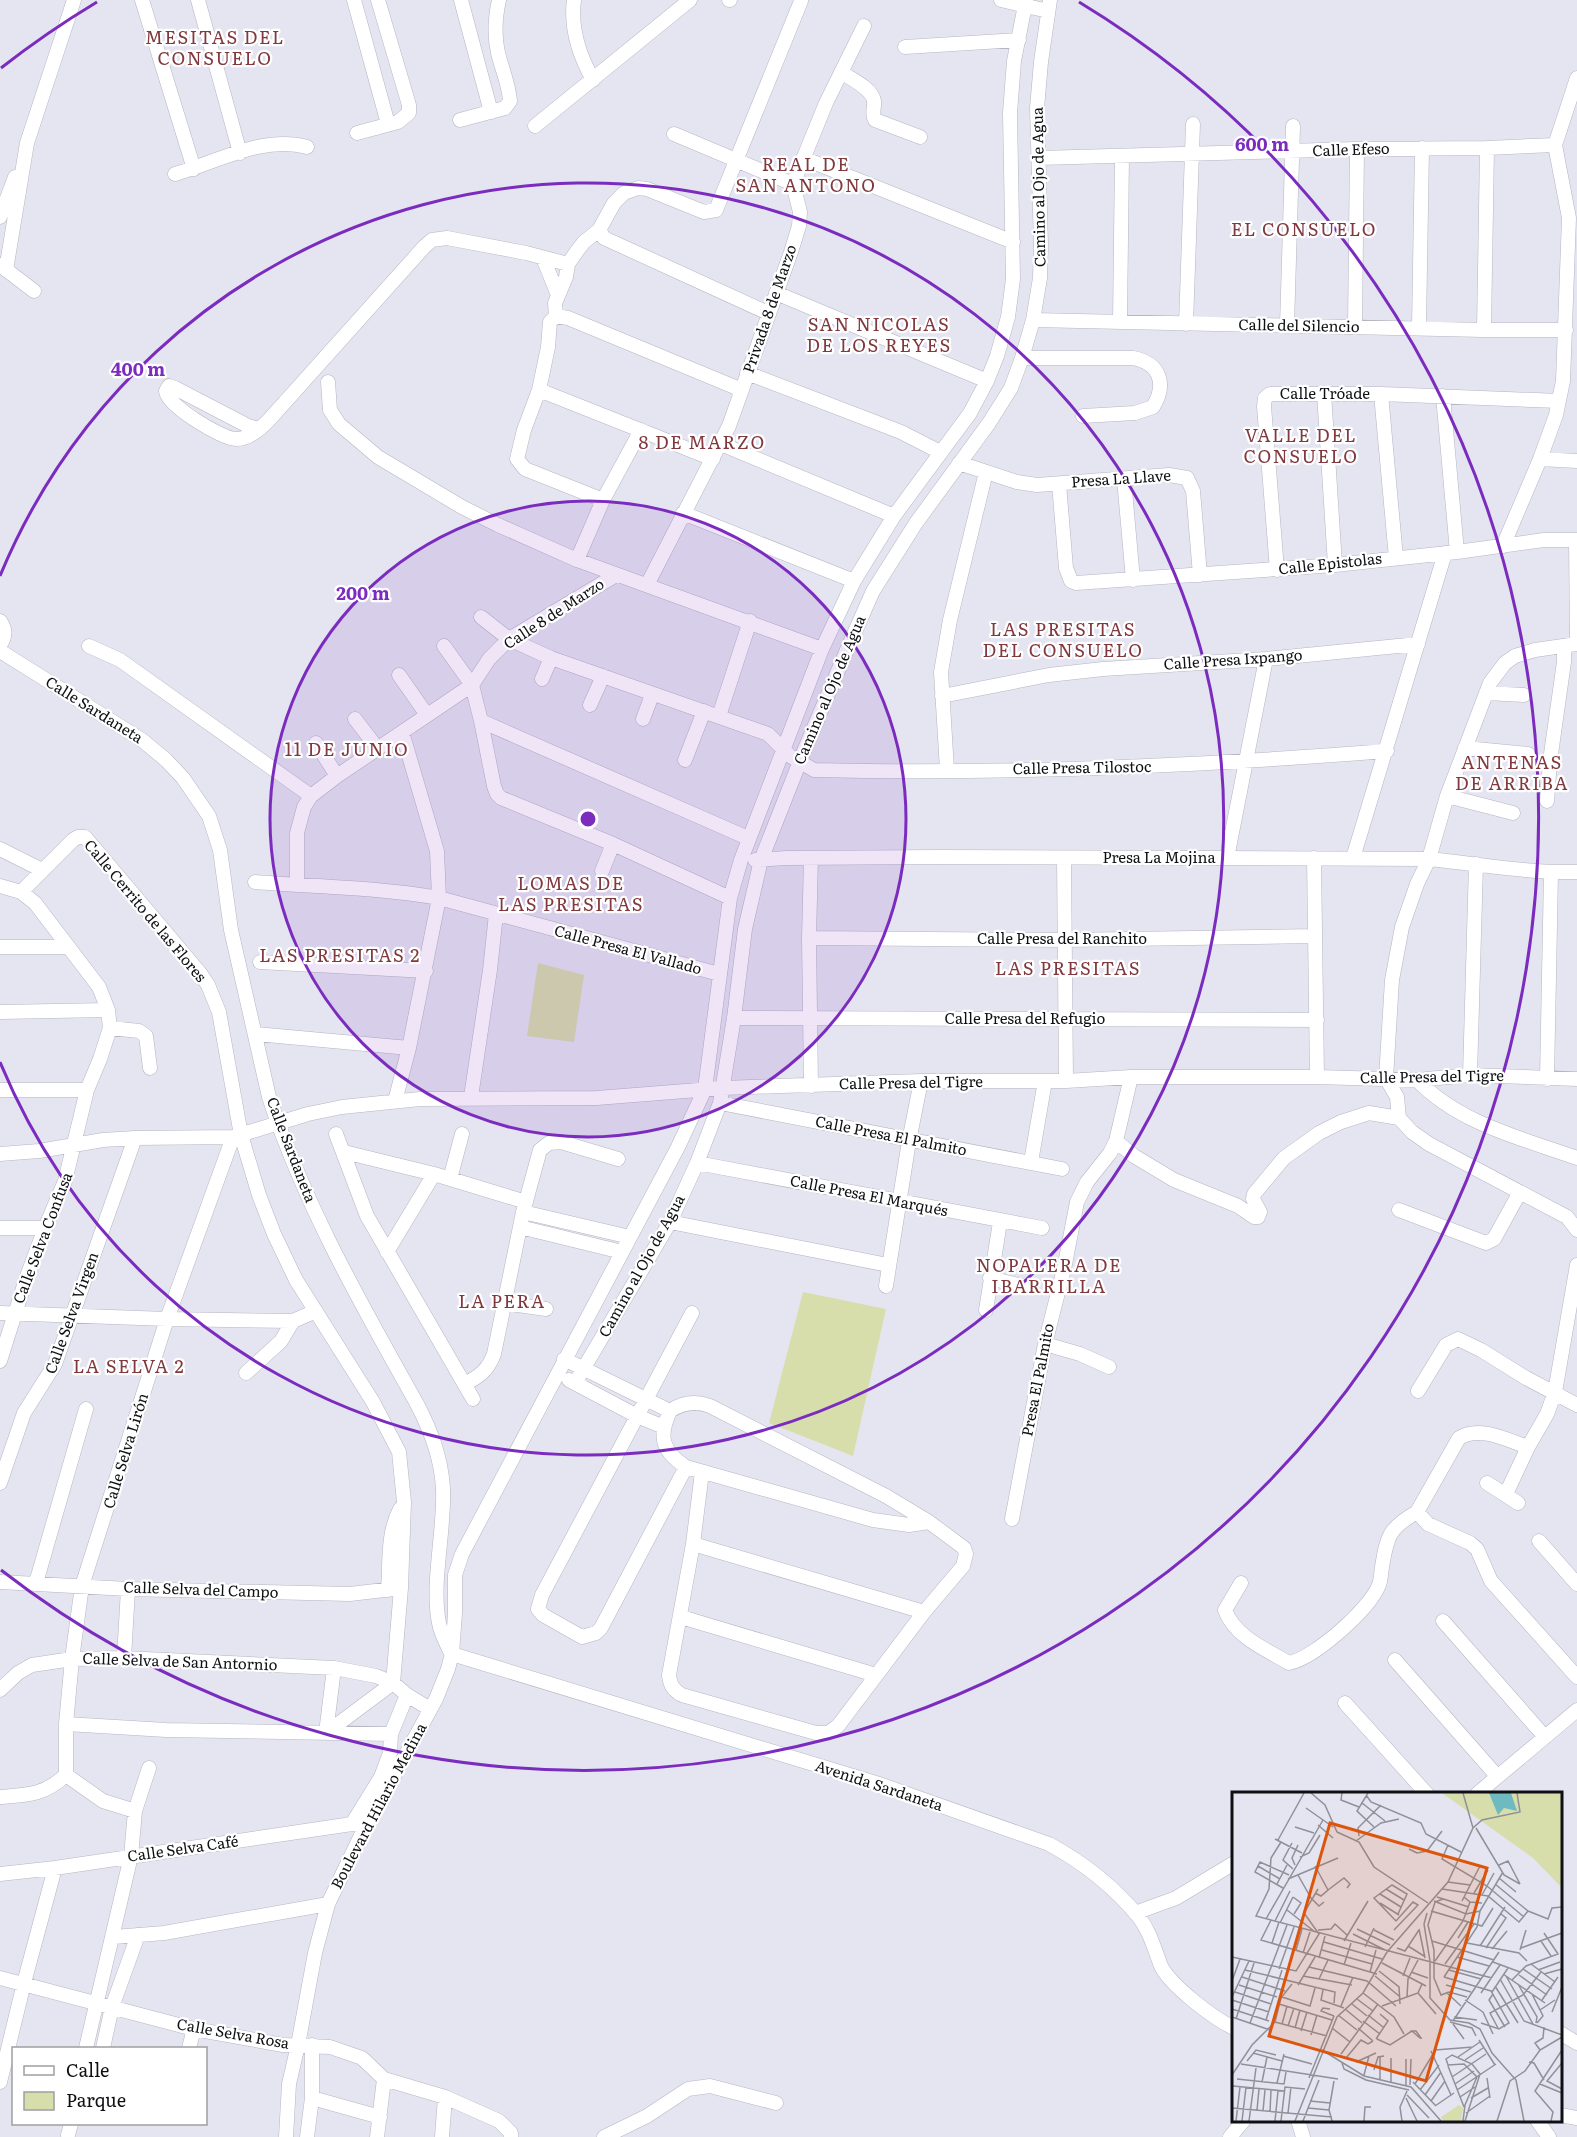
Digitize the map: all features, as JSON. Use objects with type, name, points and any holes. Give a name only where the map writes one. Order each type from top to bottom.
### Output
[{"type":"street","points":[[0,217],[74,0]]},
{"type":"street","points":[[142,0],[194,169]]},
{"type":"street","points":[[198,0],[240,153]]},
{"type":"street","points":[[354,0],[388,124]]},
{"type":"street","points":[[357,133],[405,118],[409,113],[409,105],[378,0]]},
{"type":"street","points":[[461,0],[491,112]]},
{"type":"street","points":[[460,120],[505,108],[510,101],[495,33],[499,0]]},
{"type":"street","points":[[574,0],[573,29],[585,66],[593,80]]},
{"type":"street","points":[[535,126],[690,0]]},
{"type":"street","points":[[1001,0],[1049,6]]},
{"type":"street","points":[[603,500],[525,469],[519,463],[517,454],[540,390],[549,347],[550,322],[556,316],[555,303],[566,277],[568,264],[584,242],[599,230],[619,197],[624,193],[638,188],[647,189],[705,212],[716,210],[801,2]]},
{"type":"street","name":"Camino al Ojo de Agua","points":[[557,1373],[678,1147],[705,1089],[730,898],[748,838],[822,648],[854,581],[894,516],[969,413],[987,381],[997,356],[1008,317],[1013,279],[1011,81],[1025,4]]},
{"type":"street","name":"Camino al Ojo de Agua","points":[[575,1383],[670,1222],[697,1163],[720,1103],[745,930],[761,860],[799,762],[873,591],[916,523],[989,423],[1011,388],[1022,358],[1033,320],[1040,278],[1037,108],[1049,6]]},
{"type":"street","points":[[674,134],[793,184],[822,112],[864,26]]},
{"type":"street","points":[[905,47],[1018,40]]},
{"type":"street","points":[[841,72],[872,95],[874,102],[872,115],[875,120],[920,137]]},
{"type":"street","points":[[1503,546],[1556,415],[1563,381],[1569,218],[1555,145],[1577,78]]},
{"type":"street","points":[[1186,324],[1193,124]]},
{"type":"street","points":[[1287,326],[1293,126]]},
{"type":"street","points":[[27,142],[3,268],[34,291]]},
{"type":"street","points":[[175,174],[278,143],[292,143],[307,147]]},
{"type":"street","name":"Calle Efeso","points":[[1039,158],[1555,145]]},
{"type":"street","points":[[1419,327],[1422,148]]},
{"type":"street","points":[[1484,330],[1487,148]]},
{"type":"street","points":[[1355,327],[1357,149]]},
{"type":"street","points":[[1120,321],[1122,156]]},
{"type":"street","points":[[803,158],[1013,242]]},
{"type":"street","name":"Privada 8 de Marzo","points":[[647,585],[721,444],[742,390],[799,226],[800,212],[793,184]]},
{"type":"street","points":[[599,230],[604,238],[768,314]]},
{"type":"street","points":[[259,429],[248,426],[175,388],[169,386],[166,391],[168,399],[224,437],[238,439],[250,436],[259,429],[268,421],[432,240],[447,238],[475,242],[568,264]]},
{"type":"street","points":[[543,258],[558,295]]},
{"type":"street","points":[[776,293],[987,381]]},
{"type":"street","points":[[556,316],[568,318],[742,390]]},
{"type":"street","name":"Calle del Silencio","points":[[1033,320],[1566,330]]},
{"type":"street","points":[[1022,358],[1133,358],[1149,362],[1158,375],[1158,395],[1153,407],[1135,414],[1083,416]]},
{"type":"street","points":[[747,373],[901,432],[940,452]]},
{"type":"street","points":[[328,382],[330,410],[339,424],[378,457],[462,507],[577,560],[822,648]]},
{"type":"street","points":[[540,390],[713,459]]},
{"type":"street","name":"Calle Tróade","points":[[1277,570],[1264,406],[1265,398],[1270,394],[1278,392],[1381,394],[1559,401]]},
{"type":"street","points":[[1324,393],[1335,565]]},
{"type":"street","points":[[1381,394],[1396,558]]},
{"type":"street","points":[[1353,858],[1418,644],[1451,553],[1443,396]]},
{"type":"street","points":[[577,560],[603,500],[641,430]]},
{"type":"street","points":[[721,444],[894,516]]},
{"type":"street","points":[[1540,459],[1577,461]]},
{"type":"street","name":"Presa La Llave","points":[[959,463],[1017,482],[1037,484],[1169,475],[1186,478],[1193,491],[1200,575]]},
{"type":"street","points":[[947,770],[941,672],[945,642],[986,472]]},
{"type":"street","points":[[1124,479],[1134,580]]},
{"type":"street","name":"Calle Epistolas","points":[[1059,484],[1066,568],[1071,581],[1082,583],[1335,565],[1451,553],[1544,540],[1577,540]]},
{"type":"street","points":[[683,513],[854,581]]},
{"type":"street","points":[[1547,801],[1550,761],[1564,662],[1571,645],[1577,540]]},
{"type":"street","name":"Calle 8 de Marzo","points":[[297,885],[297,833],[304,807],[312,796],[337,776],[471,685],[489,659],[509,639],[616,575]]},
{"type":"street","name":"Calle Presa Tilostoc","points":[[481,617],[509,639],[551,658],[768,734],[799,762],[814,770],[1136,768],[1387,751]]},
{"type":"street","points":[[0,621],[5,629],[5,637],[0,645]]},
{"type":"street","points":[[718,716],[750,621]]},
{"type":"street","name":"Calle Presa Ixpango","points":[[942,696],[1049,675],[1150,665],[1266,659],[1418,644]]},
{"type":"street","points":[[1571,645],[1535,650],[1515,656],[1504,663],[1486,693],[1447,796],[1429,859],[1408,908],[1397,948],[1389,1018],[1386,1078],[1397,1097],[1399,1118],[1412,1132],[1429,1144],[1567,1217],[1577,1230]]},
{"type":"street","points":[[88,646],[120,660],[312,796]]},
{"type":"street","points":[[444,646],[471,685],[482,721],[497,794],[510,802],[613,844],[730,898]]},
{"type":"street","name":"Calle Sardaneta","points":[[0,651],[142,740],[183,778],[209,816],[220,850],[231,930],[269,1097],[271,1124],[341,1268],[429,1426],[437,1449],[443,1489],[438,1621],[441,1633],[452,1654]]},
{"type":"street","points":[[542,679],[551,658]]},
{"type":"street","points":[[1227,858],[1266,659]]},
{"type":"street","points":[[399,675],[427,715]]},
{"type":"street","points":[[590,705],[603,676]]},
{"type":"street","points":[[1486,693],[1524,696]]},
{"type":"street","points":[[643,719],[652,695]]},
{"type":"street","points":[[685,760],[704,711]]},
{"type":"street","points":[[355,719],[378,749]]},
{"type":"street","points":[[482,721],[748,838]]},
{"type":"street","points":[[395,1101],[426,971],[439,898],[437,851],[402,732]]},
{"type":"street","points":[[316,743],[337,776]]},
{"type":"street","points":[[1465,748],[1528,754]]},
{"type":"street","points":[[1447,796],[1513,813]]},
{"type":"street","name":"Calle Cerrito de las Flores","points":[[42,870],[73,840],[82,837],[89,840],[208,985],[219,1012],[241,1135]]},
{"type":"street","points":[[602,871],[613,844]]},
{"type":"street","points":[[0,849],[42,870],[21,892],[0,886]]},
{"type":"street","points":[[811,858],[809,939],[811,1086]]},
{"type":"street","name":"Presa La Mojina","points":[[741,860],[811,858],[1429,859],[1513,870],[1551,873],[1577,872]]},
{"type":"street","points":[[1064,858],[1066,1081]]},
{"type":"street","points":[[1314,858],[1317,1077]]},
{"type":"street","points":[[1470,1075],[1476,864]]},
{"type":"street","points":[[1547,1079],[1551,873]]},
{"type":"street","name":"Calle Presa El Vallado","points":[[255,882],[403,892],[439,898],[719,974]]},
{"type":"street","name":"Calle Selva Confusa","points":[[0,1361],[7,1313],[65,1181],[87,1090],[110,1028],[108,1010],[99,987],[35,903],[21,892]]},
{"type":"street","points":[[471,1097],[496,914]]},
{"type":"street","name":"Calle Presa del Ranchito","points":[[809,939],[1064,940],[1315,936]]},
{"type":"street","points":[[0,947],[68,947]]},
{"type":"street","points":[[260,962],[426,971]]},
{"type":"street","points":[[0,1011],[108,1010]]},
{"type":"street","name":"Calle Presa del Refugio","points":[[734,1018],[1317,1020]]},
{"type":"street","points":[[110,1028],[139,1031],[146,1036],[150,1068]]},
{"type":"street","points":[[256,1034],[409,1048]]},
{"type":"street","name":"Calle Presa del Tigre","points":[[241,1135],[271,1124],[342,1107],[395,1101],[471,1097],[597,1098],[723,1088],[921,1081],[1066,1081],[1131,1077],[1317,1077],[1417,1080],[1470,1075],[1577,1079]]},
{"type":"street","name":"Presa El Palmito","points":[[1012,1519],[1045,1344],[1064,1269],[1077,1202],[1081,1192],[1101,1167],[1116,1141],[1131,1077]]},
{"type":"street","points":[[1417,1080],[1437,1099],[1472,1119],[1577,1158]]},
{"type":"street","points":[[886,1286],[921,1081]]},
{"type":"street","points":[[1031,1162],[1045,1081]]},
{"type":"street","points":[[0,1090],[87,1090]]},
{"type":"street","name":"Calle Presa El Palmito","points":[[720,1103],[1062,1169]]},
{"type":"street","points":[[1116,1141],[1134,1156],[1174,1180],[1238,1206],[1254,1217],[1258,1217],[1260,1212],[1253,1200],[1254,1194],[1284,1158],[1319,1133],[1341,1122],[1369,1113],[1399,1118]]},
{"type":"street","points":[[336,1134],[367,1216],[473,1399]]},
{"type":"street","points":[[450,1179],[462,1134]]},
{"type":"street","points":[[0,1154],[135,1138],[241,1135],[259,1195],[274,1234],[296,1280],[373,1402],[399,1452],[404,1502],[395,1589],[393,1683]]},
{"type":"street","name":"Calle Selva Lirón","points":[[66,1776],[66,1725],[82,1586],[167,1319],[241,1135]]},
{"type":"street","name":"Calle Selva Virgen","points":[[0,1483],[24,1413],[55,1364],[135,1138]]},
{"type":"street","points":[[465,1384],[483,1373],[494,1354],[524,1207],[540,1150],[549,1143],[561,1142],[618,1158]]},
{"type":"street","points":[[344,1152],[434,1174],[524,1207],[630,1237]]},
{"type":"street","name":"Calle Presa El Marqués","points":[[697,1163],[1000,1222],[1042,1228]]},
{"type":"street","points":[[387,1252],[434,1174]]},
{"type":"street","points":[[1399,1210],[1486,1243],[1494,1239],[1520,1192]]},
{"type":"street","points":[[670,1222],[888,1265]]},
{"type":"street","points":[[986,1310],[1000,1222]]},
{"type":"street","points":[[520,1227],[622,1252]]},
{"type":"street","points":[[0,1228],[45,1228]]},
{"type":"street","points":[[1506,1494],[1528,1447],[1547,1414],[1555,1392],[1577,1265]]},
{"type":"street","points":[[990,1278],[1026,1287]]},
{"type":"street","points":[[503,1303],[546,1309]]},
{"type":"street","points":[[7,1313],[293,1321],[316,1311]]},
{"type":"street","points":[[686,1467],[596,1634],[582,1637],[538,1610],[542,1595],[692,1313]]},
{"type":"street","points":[[246,1373],[281,1341],[293,1321]]},
{"type":"street","points":[[1418,1391],[1446,1345],[1458,1340],[1481,1350],[1526,1378],[1577,1405]]},
{"type":"street","points":[[1045,1344],[1080,1354],[1109,1367]]},
{"type":"street","points":[[564,1359],[670,1411]]},
{"type":"street","points":[[557,1373],[636,1416],[664,1427]]},
{"type":"street","name":"Boulevard Hilario Medina","points":[[286,2137],[289,2084],[305,2045],[315,1953],[328,1904],[359,1825],[389,1785],[440,1689],[452,1654],[455,1575],[462,1554],[557,1373]]},
{"type":"street","points":[[702,1472],[693,1544],[669,1675],[670,1684],[682,1695],[822,1734],[833,1731],[966,1560],[964,1548],[929,1522],[886,1496],[710,1406],[701,1402],[687,1403],[670,1411],[664,1427],[663,1442],[675,1460],[686,1467],[873,1520],[909,1525],[929,1522]]},
{"type":"street","points":[[36,1583],[86,1409]]},
{"type":"street","points":[[1241,1583],[1226,1610],[1229,1619],[1247,1639],[1289,1663],[1300,1660],[1351,1622],[1373,1595],[1379,1585],[1385,1548],[1392,1529],[1417,1512],[1459,1438],[1465,1434],[1482,1432],[1528,1447]]},
{"type":"street","points":[[1487,1483],[1518,1503]]},
{"type":"street","points":[[1417,1512],[1428,1524],[1470,1543],[1477,1549],[1491,1581],[1577,1677]]},
{"type":"street","points":[[1539,1541],[1577,1584]]},
{"type":"street","points":[[693,1544],[924,1612]]},
{"type":"street","name":"Calle Selva del Campo","points":[[0,1582],[128,1589],[350,1594],[395,1589]]},
{"type":"street","points":[[124,1658],[128,1589]]},
{"type":"street","points":[[681,1617],[876,1675]]},
{"type":"street","points":[[1443,1621],[1545,1737]]},
{"type":"street","name":"Avenida Sardaneta","points":[[452,1654],[879,1784],[1049,1844],[1075,1858],[1135,1913],[1148,1931],[1162,1966],[1171,1981],[1193,2000],[1232,2027]]},
{"type":"street","name":"Calle Selva de San Antornio","points":[[0,1690],[18,1673],[32,1665],[72,1659],[124,1658],[334,1668],[376,1676],[393,1683]]},
{"type":"street","points":[[1395,1660],[1497,1776]]},
{"type":"street","points":[[326,1733],[334,1668]]},
{"type":"street","points":[[393,1683],[430,1709]]},
{"type":"street","points":[[326,1733],[393,1683]]},
{"type":"street","points":[[359,1825],[390,1753],[391,1734],[407,1695]]},
{"type":"street","points":[[1345,1703],[1425,1792]]},
{"type":"street","points":[[1479,1792],[1577,1710]]},
{"type":"street","points":[[66,1725],[166,1730],[391,1734]]},
{"type":"street","points":[[87,2047],[131,1856],[135,1811],[148,1768]]},
{"type":"street","points":[[0,1797],[42,1792],[53,1787],[66,1776],[103,1801],[135,1811]]},
{"type":"street","name":"Calle Selva Café","points":[[0,1874],[359,1825]]},
{"type":"street","points":[[1135,1913],[1176,1898],[1232,1864]]},
{"type":"street","points":[[0,2082],[55,1868]]},
{"type":"street","points":[[114,1937],[164,1933],[328,1904]]},
{"type":"street","points":[[104,2047],[112,2007],[138,1935]]},
{"type":"street","name":"Calle Selva Rosa","points":[[0,1978],[194,2029],[264,2042],[330,2047],[362,2058],[384,2079],[444,2104],[499,2121],[512,2133],[511,2137]]},
{"type":"street","points":[[190,2047],[194,2029]]},
{"type":"street","points":[[1562,2034],[1577,2043]]},
{"type":"street","points":[[305,2045],[312,2098],[307,2137]]},
{"type":"street","points":[[377,2137],[384,2079]]},
{"type":"street","points":[[604,2137],[647,2116],[688,2089],[710,2086],[776,2103]]},
{"type":"street","points":[[312,2098],[380,2117]]},
{"type":"street","points":[[442,2137],[444,2104]]},
{"type":"street","points":[[1562,2115],[1577,2118]]},
{"type":"street","points":[[1230,2137],[1243,2122]]},
{"type":"street","points":[[1298,2122],[1303,2137]]},
{"type":"street","points":[[1538,2122],[1549,2137]]},
{"type":"green space","points":[[538,963],[584,975],[574,1042],[527,1036]]},
{"type":"green space","points":[[803,1292],[886,1309],[853,1456],[769,1423]]},
{"type":"district","name":"MESITAS DEL CONSUELO","points":[[215,48]]},
{"type":"district","name":"REAL DE SAN ANTONO","points":[[806,175]]},
{"type":"district","name":"EL CONSUELO","points":[[1304,230]]},
{"type":"district","name":"SAN NICOLAS DE LOS REYES","points":[[879,335]]},
{"type":"district","name":"8 DE MARZO","points":[[702,443]]},
{"type":"district","name":"VALLE DEL CONSUELO","points":[[1301,446]]},
{"type":"district","name":"LAS PRESITAS DEL CONSUELO","points":[[1063,640]]},
{"type":"district","name":"11 DE JUNIO","points":[[347,750]]},
{"type":"district","name":"ANTENAS DE ARRIBA","points":[[1512,774]]},
{"type":"district","name":"LOMAS DE LAS PRESITAS","points":[[571,894]]},
{"type":"district","name":"LAS PRESITAS 2","points":[[340,956]]},
{"type":"district","name":"LAS PRESITAS","points":[[1068,969]]},
{"type":"district","name":"NOPALERA DE IBARRILLA","points":[[1049,1276]]},
{"type":"district","name":"LA PERA","points":[[502,1302]]},
{"type":"district","name":"LA SELVA 2","points":[[129,1367]]}]
